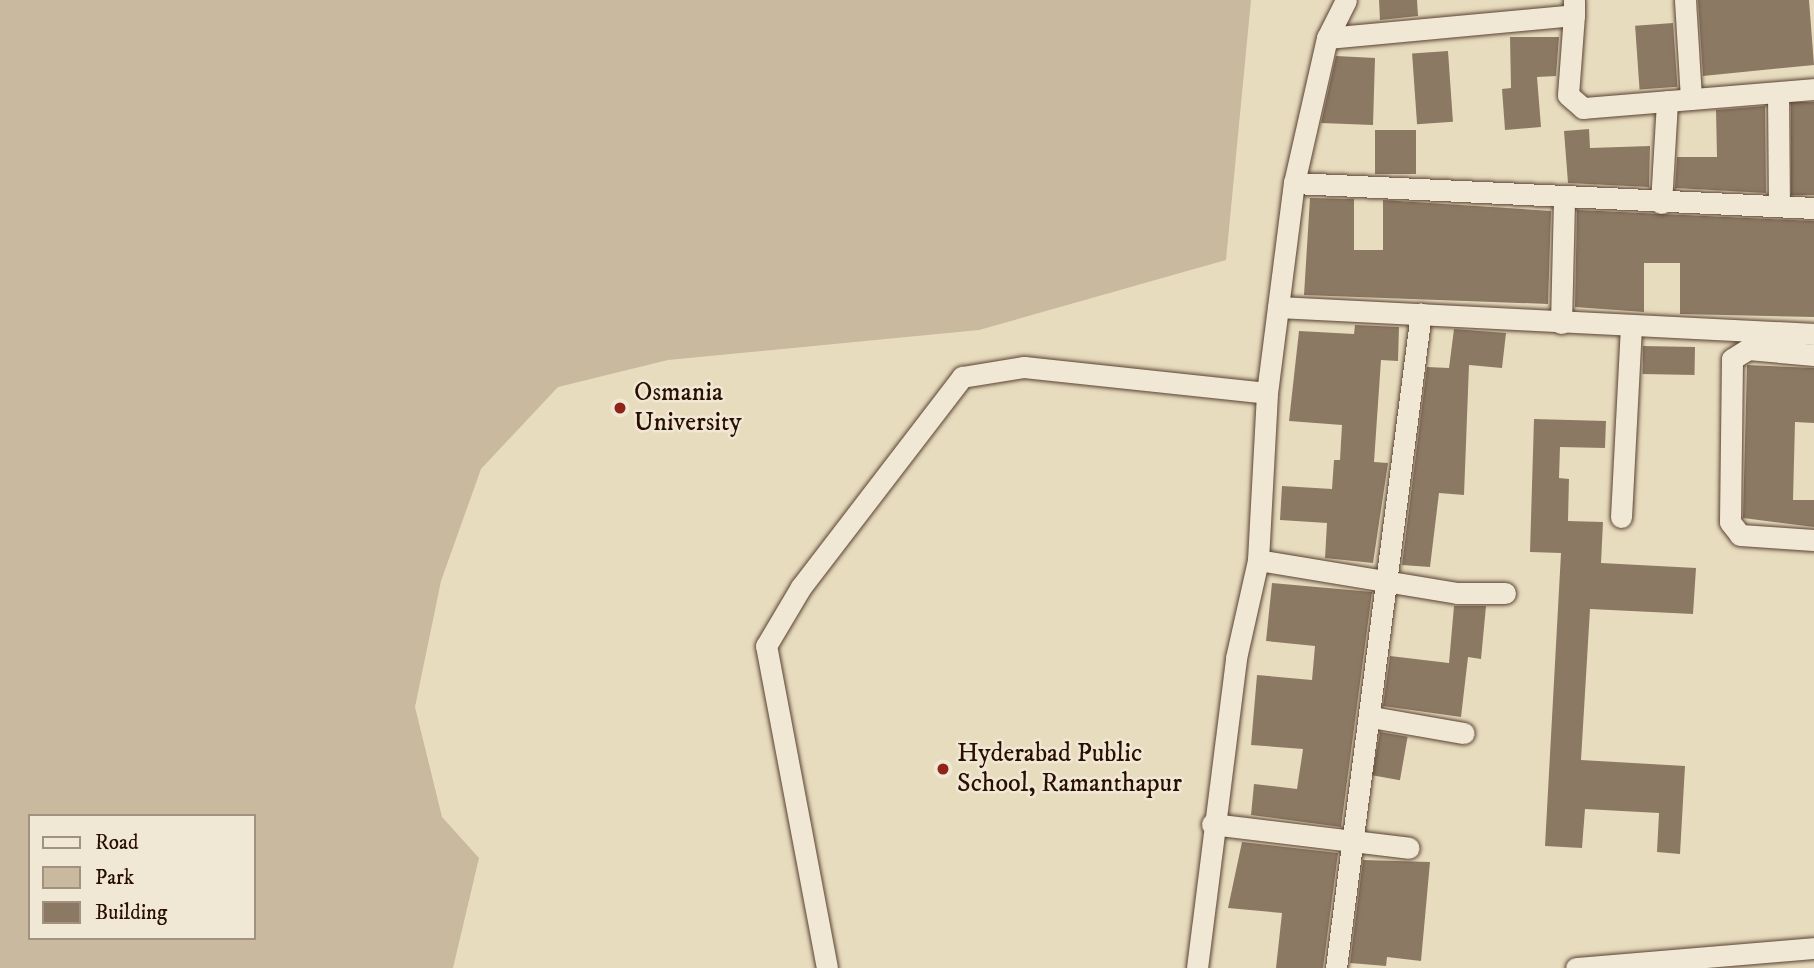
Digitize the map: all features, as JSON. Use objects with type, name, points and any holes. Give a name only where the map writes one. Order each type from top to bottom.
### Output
[{"type":"street","points":[[1197,968],[1212,824],[1236,658],[1258,560],[1268,393],[1294,183],[1326,38],[1346,0]]},
{"type":"street","points":[[1685,0],[1691,99]]},
{"type":"street","points":[[1326,38],[1574,7],[1572,103],[1583,108],[1814,89]]},
{"type":"street","points":[[1778,93],[1779,206]]},
{"type":"street","points":[[1661,203],[1667,101]]},
{"type":"street","points":[[1294,183],[1564,199],[1814,208]]},
{"type":"street","points":[[1561,323],[1564,199]]},
{"type":"street","points":[[1278,307],[1631,327],[1814,334]]},
{"type":"street","points":[[1336,968],[1371,717],[1421,313]]},
{"type":"street","points":[[1621,517],[1631,327]]},
{"type":"street","points":[[1814,355],[1748,349],[1731,359],[1730,509],[1732,531],[1740,536],[1814,540]]},
{"type":"street","points":[[827,968],[766,646],[774,624],[962,377],[1044,368],[1268,393]]},
{"type":"street","points":[[1258,560],[1457,593],[1505,593]]},
{"type":"street","points":[[1371,717],[1464,733]]},
{"type":"street","points":[[1212,824],[1409,848]]},
{"type":"street","points":[[1577,968],[1644,965],[1814,948]]},
{"type":"green space","points":[[0,0],[1251,0],[1226,260],[979,330],[668,360],[558,387],[481,469],[441,581],[415,707],[442,817],[479,858],[453,968],[0,968]]},
{"type":"building","points":[[1379,0],[1417,0],[1418,16],[1380,20]]},
{"type":"building","points":[[1698,0],[1809,0],[1814,65],[1703,76]]},
{"type":"building","points":[[1673,23],[1677,87],[1640,89],[1635,26]]},
{"type":"building","points":[[1510,37],[1559,37],[1556,76],[1537,77],[1541,127],[1505,130],[1502,89],[1511,88]]},
{"type":"building","points":[[1448,51],[1453,122],[1417,124],[1412,54]]},
{"type":"building","points":[[1336,56],[1375,58],[1373,125],[1321,123]]},
{"type":"building","points":[[1791,102],[1814,102],[1814,195],[1791,195]]},
{"type":"building","points":[[1765,106],[1766,193],[1675,188],[1677,157],[1717,157],[1716,110]]},
{"type":"building","points":[[1589,129],[1590,148],[1650,146],[1649,187],[1568,183],[1564,131]]},
{"type":"building","points":[[1375,130],[1416,130],[1416,174],[1375,174]]},
{"type":"building","points":[[1310,198],[1354,199],[1354,250],[1383,250],[1383,200],[1551,211],[1548,304],[1304,295]]},
{"type":"building","points":[[1577,210],[1814,221],[1814,317],[1680,314],[1680,263],[1644,263],[1644,312],[1575,307]]},
{"type":"building","points":[[1355,325],[1399,327],[1398,361],[1381,360],[1374,462],[1388,463],[1373,563],[1325,558],[1327,523],[1280,520],[1282,486],[1332,489],[1334,460],[1340,460],[1342,425],[1289,421],[1299,331],[1354,334]]},
{"type":"building","points":[[1454,329],[1506,333],[1502,368],[1469,365],[1464,495],[1439,493],[1430,567],[1402,565],[1427,367],[1449,368]]},
{"type":"building","points":[[1643,346],[1695,347],[1695,375],[1643,374]]},
{"type":"building","points":[[1747,365],[1814,368],[1814,423],[1795,422],[1793,500],[1814,500],[1814,527],[1743,518]]},
{"type":"building","points":[[1534,419],[1606,421],[1605,448],[1560,447],[1559,478],[1569,479],[1568,521],[1603,522],[1601,563],[1696,568],[1693,614],[1590,609],[1581,760],[1685,766],[1680,854],[1657,852],[1659,813],[1585,809],[1582,848],[1545,846],[1561,553],[1530,552]]},
{"type":"building","points":[[1272,583],[1372,592],[1341,827],[1251,815],[1254,784],[1297,789],[1303,749],[1251,745],[1257,675],[1312,680],[1315,646],[1266,641]]},
{"type":"building","points":[[1454,606],[1486,606],[1481,659],[1468,657],[1461,717],[1383,706],[1390,656],[1449,663]]},
{"type":"building","points":[[1380,732],[1408,737],[1400,780],[1372,775]]},
{"type":"building","points":[[1242,842],[1338,853],[1323,968],[1276,968],[1282,913],[1228,908]]},
{"type":"building","points":[[1363,860],[1430,862],[1421,961],[1387,957],[1386,966],[1350,963]]},
{"type":"place","name":"Osmania University","points":[[620,408]]},
{"type":"place","name":"Hyderabad Public School, Ramanthapur","points":[[943,769]]}]
